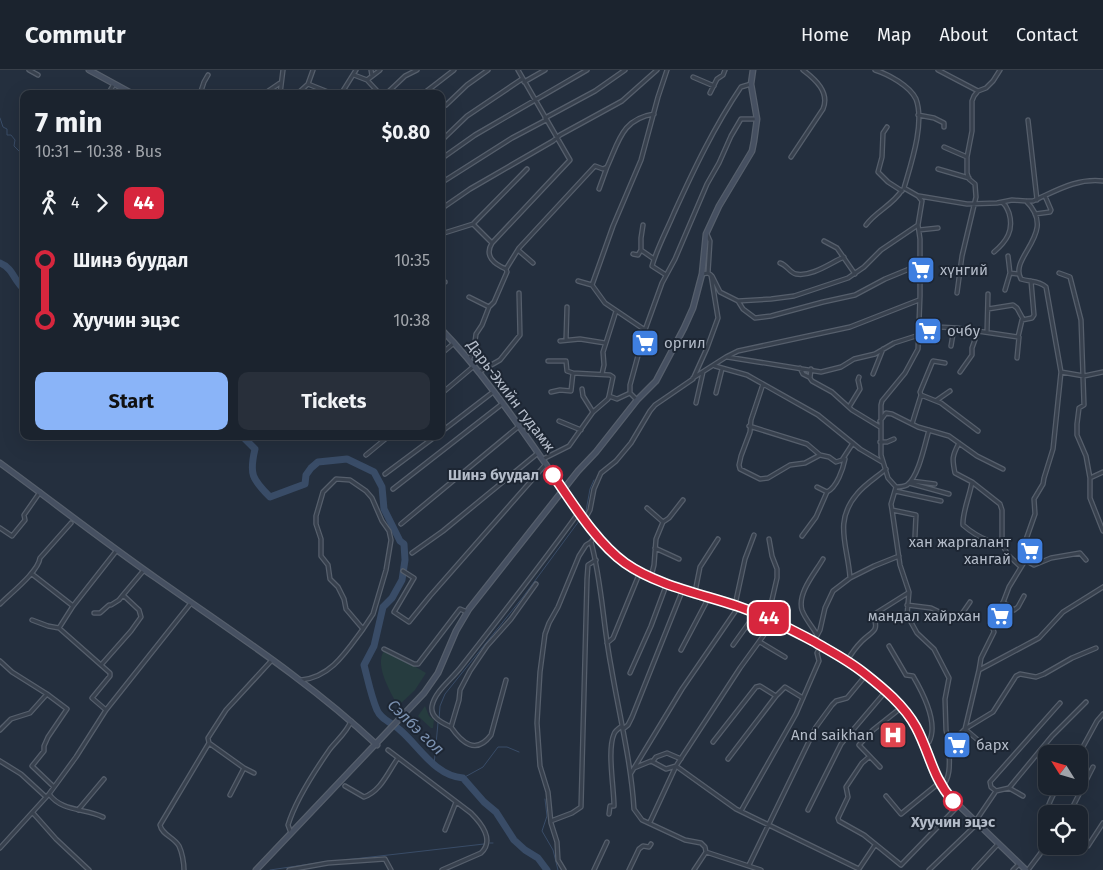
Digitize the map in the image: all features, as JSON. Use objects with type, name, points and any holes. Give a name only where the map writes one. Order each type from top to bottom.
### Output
[{"type":"main road","points":[[89,70],[126,90]]},
{"type":"main road","points":[[256,870],[424,693],[438,673],[456,631],[468,612],[637,400],[656,381],[692,308],[702,274],[706,234],[719,206],[752,151],[757,119],[751,84],[753,70]]},
{"type":"main road","name":"Дарь-Эхийн гудамж","points":[[445,333],[479,372],[538,452],[579,512],[618,558],[651,577],[775,620],[847,661],[866,675],[902,707],[916,728],[940,785],[958,806],[1027,870]]},
{"type":"main road","points":[[0,463],[144,570],[300,680],[378,743]]},
{"type":"street","points":[[29,70],[38,75]]},
{"type":"street","points":[[280,90],[283,70]]},
{"type":"street","points":[[301,90],[308,84],[313,70]]},
{"type":"street","points":[[343,90],[356,70]]},
{"type":"street","points":[[371,70],[372,76]]},
{"type":"street","points":[[367,80],[380,70]]},
{"type":"street","points":[[390,90],[406,76],[418,70]]},
{"type":"street","points":[[428,90],[454,70]]},
{"type":"street","points":[[446,105],[467,85],[488,70]]},
{"type":"street","points":[[506,269],[492,261],[489,256],[489,247],[570,160],[518,70]]},
{"type":"street","points":[[445,137],[467,116],[523,81],[546,70]]},
{"type":"street","points":[[445,156],[475,135],[587,70]]},
{"type":"street","points":[[445,180],[512,138],[595,91],[625,70]]},
{"type":"street","points":[[445,206],[470,189],[622,101],[646,82],[657,70]]},
{"type":"street","points":[[592,284],[613,226],[641,160],[667,70]]},
{"type":"street","points":[[710,93],[725,70]]},
{"type":"street","points":[[792,157],[825,101],[814,78],[803,70]]},
{"type":"street","points":[[866,225],[874,216],[897,198],[903,190],[913,157],[918,115],[918,106],[912,93],[887,74],[875,70]]},
{"type":"street","points":[[938,70],[978,91]]},
{"type":"street","points":[[969,179],[967,157],[972,131],[972,101],[978,91],[989,85],[1000,70]]},
{"type":"street","points":[[201,90],[208,75]]},
{"type":"street","points":[[354,75],[367,80],[376,90]]},
{"type":"street","points":[[693,78],[714,86]]},
{"type":"street","points":[[269,90],[281,83]]},
{"type":"street","points":[[111,90],[115,84]]},
{"type":"street","points":[[308,84],[323,90]]},
{"type":"street","points":[[666,274],[652,266],[695,166],[720,119],[741,86],[751,84]]},
{"type":"street","points":[[599,189],[606,168],[625,129],[632,121],[641,116],[654,114]]},
{"type":"street","points":[[918,115],[941,121],[944,123],[944,128]]},
{"type":"street","points":[[637,400],[630,393],[630,385],[645,330],[666,274],[675,259],[707,184],[731,136],[741,119],[757,119]]},
{"type":"street","points":[[1028,120],[1037,200]]},
{"type":"street","points":[[887,128],[883,133],[882,157],[878,172],[888,182],[918,196],[974,204],[1012,200],[1026,201],[1037,200],[1075,182],[1103,180]]},
{"type":"street","points":[[944,148],[967,157]]},
{"type":"street","points":[[469,360],[474,349],[476,334],[482,325],[488,308],[494,302],[507,272],[506,269],[518,250],[595,166],[603,169],[606,168]]},
{"type":"street","points":[[445,233],[473,224],[527,169]]},
{"type":"street","points":[[938,169],[969,179],[975,184],[976,197],[962,256],[957,293]]},
{"type":"street","points":[[918,196],[922,201],[918,225],[918,349],[905,373],[882,401],[880,442],[882,462],[886,468],[888,478],[895,489],[941,501]]},
{"type":"street","points":[[1035,214],[1050,212],[1051,210],[1045,196]]},
{"type":"street","points":[[965,729],[970,716],[981,658],[994,632],[993,628],[1009,587],[1026,559],[1023,548],[1035,514],[1034,499],[1043,484],[1053,450],[1061,372],[1046,287],[1042,283],[1021,279],[1018,274],[1018,266],[1035,240],[1037,220],[1031,205],[1026,201]]},
{"type":"street","points":[[994,252],[1007,239],[1011,231],[1010,217],[1006,204],[1003,202]]},
{"type":"street","points":[[473,224],[492,243]]},
{"type":"street","points":[[633,254],[638,255],[641,250],[640,238],[643,225]]},
{"type":"street","points":[[710,274],[720,292],[738,300],[794,296],[855,274],[881,250],[918,225]]},
{"type":"street","points":[[919,230],[938,228]]},
{"type":"street","points":[[692,378],[708,348],[718,318],[710,274],[710,241],[706,234]]},
{"type":"street","points":[[824,241],[832,244],[844,257],[855,274]]},
{"type":"street","points":[[518,250],[533,263]]},
{"type":"street","points":[[641,250],[654,259]]},
{"type":"street","points":[[1005,290],[1010,273],[1008,256]]},
{"type":"street","points":[[780,263],[785,264],[793,273],[797,274],[811,272],[844,257]]},
{"type":"street","points":[[738,300],[751,317],[771,316],[855,295],[885,279],[919,265]]},
{"type":"street","points":[[1010,273],[1018,274]]},
{"type":"street","points":[[1059,273],[1070,277],[1081,320],[1084,405],[1079,408],[1077,435],[1086,456],[1090,478],[1090,498],[1103,531]]},
{"type":"street","points":[[702,274],[710,274]]},
{"type":"street","points":[[578,281],[592,284],[605,303],[645,330]]},
{"type":"street","points":[[1022,319],[1032,318],[1034,315],[1031,281]]},
{"type":"street","points":[[479,372],[500,360],[520,335],[520,293]]},
{"type":"street","points":[[987,332],[988,294]]},
{"type":"street","points":[[469,297],[488,308]]},
{"type":"street","points":[[585,519],[590,510],[594,489],[600,473],[616,461],[631,443],[655,405],[692,378],[726,357],[738,352],[850,327],[919,300]]},
{"type":"street","points":[[988,309],[1013,305],[1017,308],[1022,319],[1017,358]]},
{"type":"street","points":[[566,340],[567,307]]},
{"type":"street","points":[[602,374],[604,364],[603,352],[616,311]]},
{"type":"street","points":[[918,322],[938,327],[1019,337]]},
{"type":"street","points":[[951,346],[954,328]]},
{"type":"street","points":[[960,372],[972,355],[972,348],[978,331]]},
{"type":"street","points":[[726,357],[812,369],[821,372],[838,368],[854,359],[875,354],[894,342],[918,335]]},
{"type":"street","points":[[560,341],[580,339],[606,342]]},
{"type":"street","points":[[445,350],[454,342]]},
{"type":"street","points":[[873,374],[883,349]]},
{"type":"street","points":[[542,459],[569,446],[593,412],[608,399],[613,377],[602,374],[573,373],[568,371],[566,361],[548,361]]},
{"type":"street","points":[[912,424],[921,395],[920,392],[933,361],[945,363]]},
{"type":"street","points":[[445,391],[474,366]]},
{"type":"street","points":[[714,366],[747,375],[818,415],[853,443],[882,462]]},
{"type":"street","points":[[800,368],[803,374],[812,381],[832,392],[849,407],[880,427]]},
{"type":"street","points":[[716,393],[722,369]]},
{"type":"street","points":[[810,378],[812,369]]},
{"type":"street","points":[[696,403],[703,371]]},
{"type":"street","points":[[1061,372],[1084,376],[1103,372]]},
{"type":"street","points":[[551,392],[560,390],[571,391],[573,373]]},
{"type":"street","points":[[849,407],[860,389],[858,380],[860,377]]},
{"type":"street","points":[[763,384],[749,426],[750,432],[738,465],[740,469],[760,479],[768,478],[790,465],[805,463],[820,455]]},
{"type":"street","points":[[582,389],[583,396],[593,412]]},
{"type":"street","points":[[936,401],[950,391]]},
{"type":"street","points":[[445,429],[493,392]]},
{"type":"street","points":[[609,396],[617,399],[630,393]]},
{"type":"street","points":[[921,395],[944,405],[978,431]]},
{"type":"street","points":[[393,489],[502,404]]},
{"type":"street","points":[[880,422],[886,413],[892,414],[912,424],[949,436],[977,456],[1003,469]]},
{"type":"street","points":[[559,421],[580,430]]},
{"type":"street","points":[[749,426],[807,444],[820,455],[829,457],[836,462],[846,456]]},
{"type":"street","points":[[401,524],[518,427]]},
{"type":"street","points":[[895,489],[910,482],[918,466],[929,430]]},
{"type":"street","points":[[366,455],[384,440]]},
{"type":"street","points":[[385,474],[431,440]]},
{"type":"street","points":[[880,442],[894,440]]},
{"type":"street","points":[[802,536],[816,517],[827,492],[831,491],[838,480],[846,456],[853,443]]},
{"type":"street","points":[[959,443],[952,462],[956,473],[972,482],[1000,504],[1002,510],[1002,544],[1008,555],[1021,567]]},
{"type":"street","points":[[412,553],[442,531],[538,452]]},
{"type":"street","points":[[403,571],[414,578],[394,612],[410,622],[430,596],[546,464]]},
{"type":"street","points":[[850,578],[842,530],[843,520],[856,494],[886,468]]},
{"type":"street","points":[[1090,478],[1103,472]]},
{"type":"street","points":[[300,680],[315,677],[332,667],[343,656],[363,629],[373,614],[386,570],[391,540],[389,531],[382,521],[372,498],[366,491],[350,480],[336,479],[323,492],[316,516],[316,524],[321,539],[321,556],[328,565],[330,579],[338,587],[344,599],[346,610],[363,629]]},
{"type":"street","points":[[910,482],[935,484]]},
{"type":"street","points":[[910,482],[949,494]]},
{"type":"street","points":[[972,482],[963,525],[972,534],[991,542],[1002,544]]},
{"type":"street","points":[[817,487],[827,492]]},
{"type":"street","points":[[886,796],[901,814],[947,780],[949,774],[949,745],[946,730],[945,699],[950,678],[934,649],[917,633],[907,615],[908,584],[902,574],[891,504],[895,489]]},
{"type":"street","points":[[0,528],[12,536],[17,532],[24,520],[24,515],[40,492]]},
{"type":"street","points":[[651,577],[656,538],[663,522],[669,518],[683,500]]},
{"type":"street","points":[[647,508],[663,522]]},
{"type":"street","points":[[892,510],[916,515],[914,536]]},
{"type":"street","points":[[506,680],[491,736],[487,741],[470,746],[451,727],[436,718],[432,709],[438,694],[461,667],[579,512]]},
{"type":"street","points":[[0,604],[32,574],[39,565],[40,558],[71,522]]},
{"type":"street","points":[[564,870],[558,860],[557,842],[551,821],[548,792],[540,766],[537,723],[540,672],[549,623],[558,607],[579,556],[596,534]]},
{"type":"street","points":[[630,774],[682,689],[737,606],[745,560],[754,535]]},
{"type":"street","points":[[695,592],[700,567],[718,539]]},
{"type":"street","points":[[768,539],[777,569],[777,578],[768,617]]},
{"type":"street","points":[[591,542],[596,560],[607,643],[630,774],[634,809],[642,820],[650,822],[658,828],[685,840],[704,845],[706,852],[694,870]]},
{"type":"street","points":[[655,548],[679,559]]},
{"type":"street","points":[[59,628],[73,606],[117,550]]},
{"type":"street","points":[[1024,560],[1034,565],[1050,558],[1080,553],[1086,560]]},
{"type":"street","points":[[813,642],[824,620],[825,608],[831,594],[850,578],[899,556]]},
{"type":"street","points":[[817,635],[802,610],[801,601],[806,588],[823,559]]},
{"type":"street","points":[[551,821],[572,814],[581,807],[587,580],[588,565],[596,560]]},
{"type":"street","points":[[94,613],[100,613],[109,605],[119,600],[144,570]]},
{"type":"street","points":[[607,643],[612,638],[640,572]]},
{"type":"street","points":[[32,574],[73,606]]},
{"type":"street","points":[[630,673],[651,626],[667,583]]},
{"type":"street","points":[[451,727],[460,690],[470,670],[536,584]]},
{"type":"street","points":[[979,670],[1039,638],[1063,612],[1103,587]]},
{"type":"street","points":[[609,814],[610,806],[614,806],[614,786],[611,772],[613,735],[628,726],[683,588]]},
{"type":"street","points":[[847,661],[861,642],[874,631],[876,624],[873,615],[909,592]]},
{"type":"street","points":[[101,665],[141,617],[139,610],[123,595]]},
{"type":"street","points":[[1003,602],[1014,610],[1018,607],[1024,596]]},
{"type":"street","points":[[681,650],[709,597]]},
{"type":"street","points":[[907,605],[931,608],[954,620],[959,618],[970,602]]},
{"type":"street","points":[[0,848],[48,796],[106,710],[191,603]]},
{"type":"street","points":[[384,649],[414,664],[418,664],[460,609],[468,612]]},
{"type":"street","points":[[733,646],[756,612]]},
{"type":"street","points":[[32,620],[59,628],[110,673],[92,698],[106,710]]},
{"type":"street","points":[[650,822],[676,766],[740,668],[775,620]]},
{"type":"street","points":[[760,642],[785,657]]},
{"type":"street","points":[[740,811],[796,714],[819,661],[817,653],[821,646]]},
{"type":"street","points":[[889,646],[906,675],[913,676],[926,700],[931,734],[928,742],[923,745]]},
{"type":"street","points":[[949,745],[965,729],[993,712],[1018,674],[1036,677],[1096,648]]},
{"type":"street","points":[[184,870],[184,862],[178,845],[163,832],[160,825],[209,743],[208,738],[226,710],[272,660]]},
{"type":"street","points":[[0,661],[12,672],[67,709],[48,736],[44,750],[32,766],[54,787]]},
{"type":"street","points":[[749,865],[816,727],[832,705],[847,698],[866,675]]},
{"type":"street","points":[[713,742],[756,687],[760,686],[776,696]]},
{"type":"street","points":[[728,759],[785,687],[803,698]]},
{"type":"street","points":[[808,810],[841,744],[886,692]]},
{"type":"street","points":[[0,730],[11,719],[30,713],[47,694]]},
{"type":"street","points":[[929,870],[976,823],[996,791],[1009,788],[1052,736],[1086,702]]},
{"type":"street","points":[[996,791],[991,787],[990,782],[1060,704]]},
{"type":"street","points":[[880,768],[859,745],[861,741],[902,707]]},
{"type":"street","points":[[1083,745],[1103,714]]},
{"type":"street","points":[[291,833],[288,825],[301,797],[326,755],[347,730],[351,721]]},
{"type":"street","points":[[965,729],[986,747]]},
{"type":"street","points":[[209,743],[254,773]]},
{"type":"street","points":[[388,750],[479,821],[486,833],[487,843],[485,850],[442,870]]},
{"type":"street","points":[[634,768],[653,761],[656,757],[668,752],[680,760]]},
{"type":"street","points":[[869,757],[862,763],[846,787],[848,797],[838,818],[839,821],[864,836],[902,865],[958,806]]},
{"type":"street","points":[[345,786],[364,797],[368,796],[379,786],[398,758]]},
{"type":"street","points":[[653,761],[666,769],[676,766]]},
{"type":"street","points":[[0,762],[21,774],[48,796],[66,807],[103,817]]},
{"type":"street","points":[[676,766],[736,810],[859,870],[875,845]]},
{"type":"street","points":[[1074,805],[1093,767]]},
{"type":"street","points":[[230,795],[244,768]]},
{"type":"street","points":[[78,811],[104,779]]},
{"type":"street","points":[[1009,788],[1023,796]]},
{"type":"street","points":[[445,830],[456,802]]},
{"type":"street","points":[[32,813],[87,869]]},
{"type":"street","points":[[1088,846],[1103,823]]},
{"type":"street","points":[[594,870],[607,842]]},
{"type":"street","points":[[629,870],[639,849],[643,846],[649,847],[651,844]]},
{"type":"street","points":[[974,870],[998,844]]},
{"type":"street","points":[[706,852],[761,870]]},
{"type":"street","points":[[1027,870],[1039,855]]},
{"type":"street","points":[[288,870],[328,863],[385,859],[391,870]]},
{"type":"street","points":[[1013,870],[1020,864]]},
{"type":"green space","points":[[384,651],[399,657],[426,673],[415,690],[398,706],[382,671],[381,657]]},
{"type":"green space","points":[[425,706],[429,716],[434,720],[433,728],[418,716]]},
{"type":"waterway","points":[[0,118],[3,127],[7,129],[7,135],[11,135],[15,140],[14,146],[20,152]]},
{"type":"waterway","name":"Сэлбэ гол","points":[[0,263],[11,271],[20,284]]},
{"type":"waterway","name":"Сэлбэ гол","points":[[246,440],[255,449],[252,465],[253,476],[270,497],[305,484],[306,475],[318,462],[347,459],[374,472],[382,487],[384,509],[400,541],[404,544],[405,560],[402,580],[392,598],[383,607],[374,646],[364,665],[377,710],[381,716],[400,730],[428,760],[444,772],[463,778],[484,802],[496,812],[514,840],[538,858],[547,870]]},
{"type":"waterway","points":[[586,511],[590,489],[594,480]]},
{"type":"waterway","points":[[439,719],[440,706],[445,694],[523,597],[579,521]]},
{"type":"waterway","points":[[434,765],[438,723]]},
{"type":"waterway","name":"Сэлбэ гол","points":[[463,778],[483,767],[498,747],[507,747],[519,752]]},
{"type":"waterway","name":"Сэлбэ гол","points":[[545,799],[547,816],[542,831],[553,850],[558,870]]},
{"type":"waterway","points":[[345,860],[484,844]]},
{"type":"waterway","points":[[270,870],[324,862]]},
{"type":"bus line","name":"44","points":[[553,475],[606,546],[618,558],[633,568],[651,577],[775,620],[835,653],[864,673],[902,707],[916,728],[939,783],[953,801]]},
{"type":"place","name":"хүнгий","points":[[921,270]]},
{"type":"place","name":"очбу","points":[[928,331]]},
{"type":"place","name":"оргил","points":[[645,343]]},
{"type":"place","name":"Шинэ буудал","points":[[553,475]]},
{"type":"place","name":"хан жаргалант хангай","points":[[1030,551]]},
{"type":"place","name":"мандал хайрхан","points":[[1000,616]]},
{"type":"place","name":"And saikhan","points":[[893,735]]},
{"type":"place","name":"барх","points":[[957,745]]},
{"type":"place","name":"Хуучин эцэс","points":[[953,801]]}]
